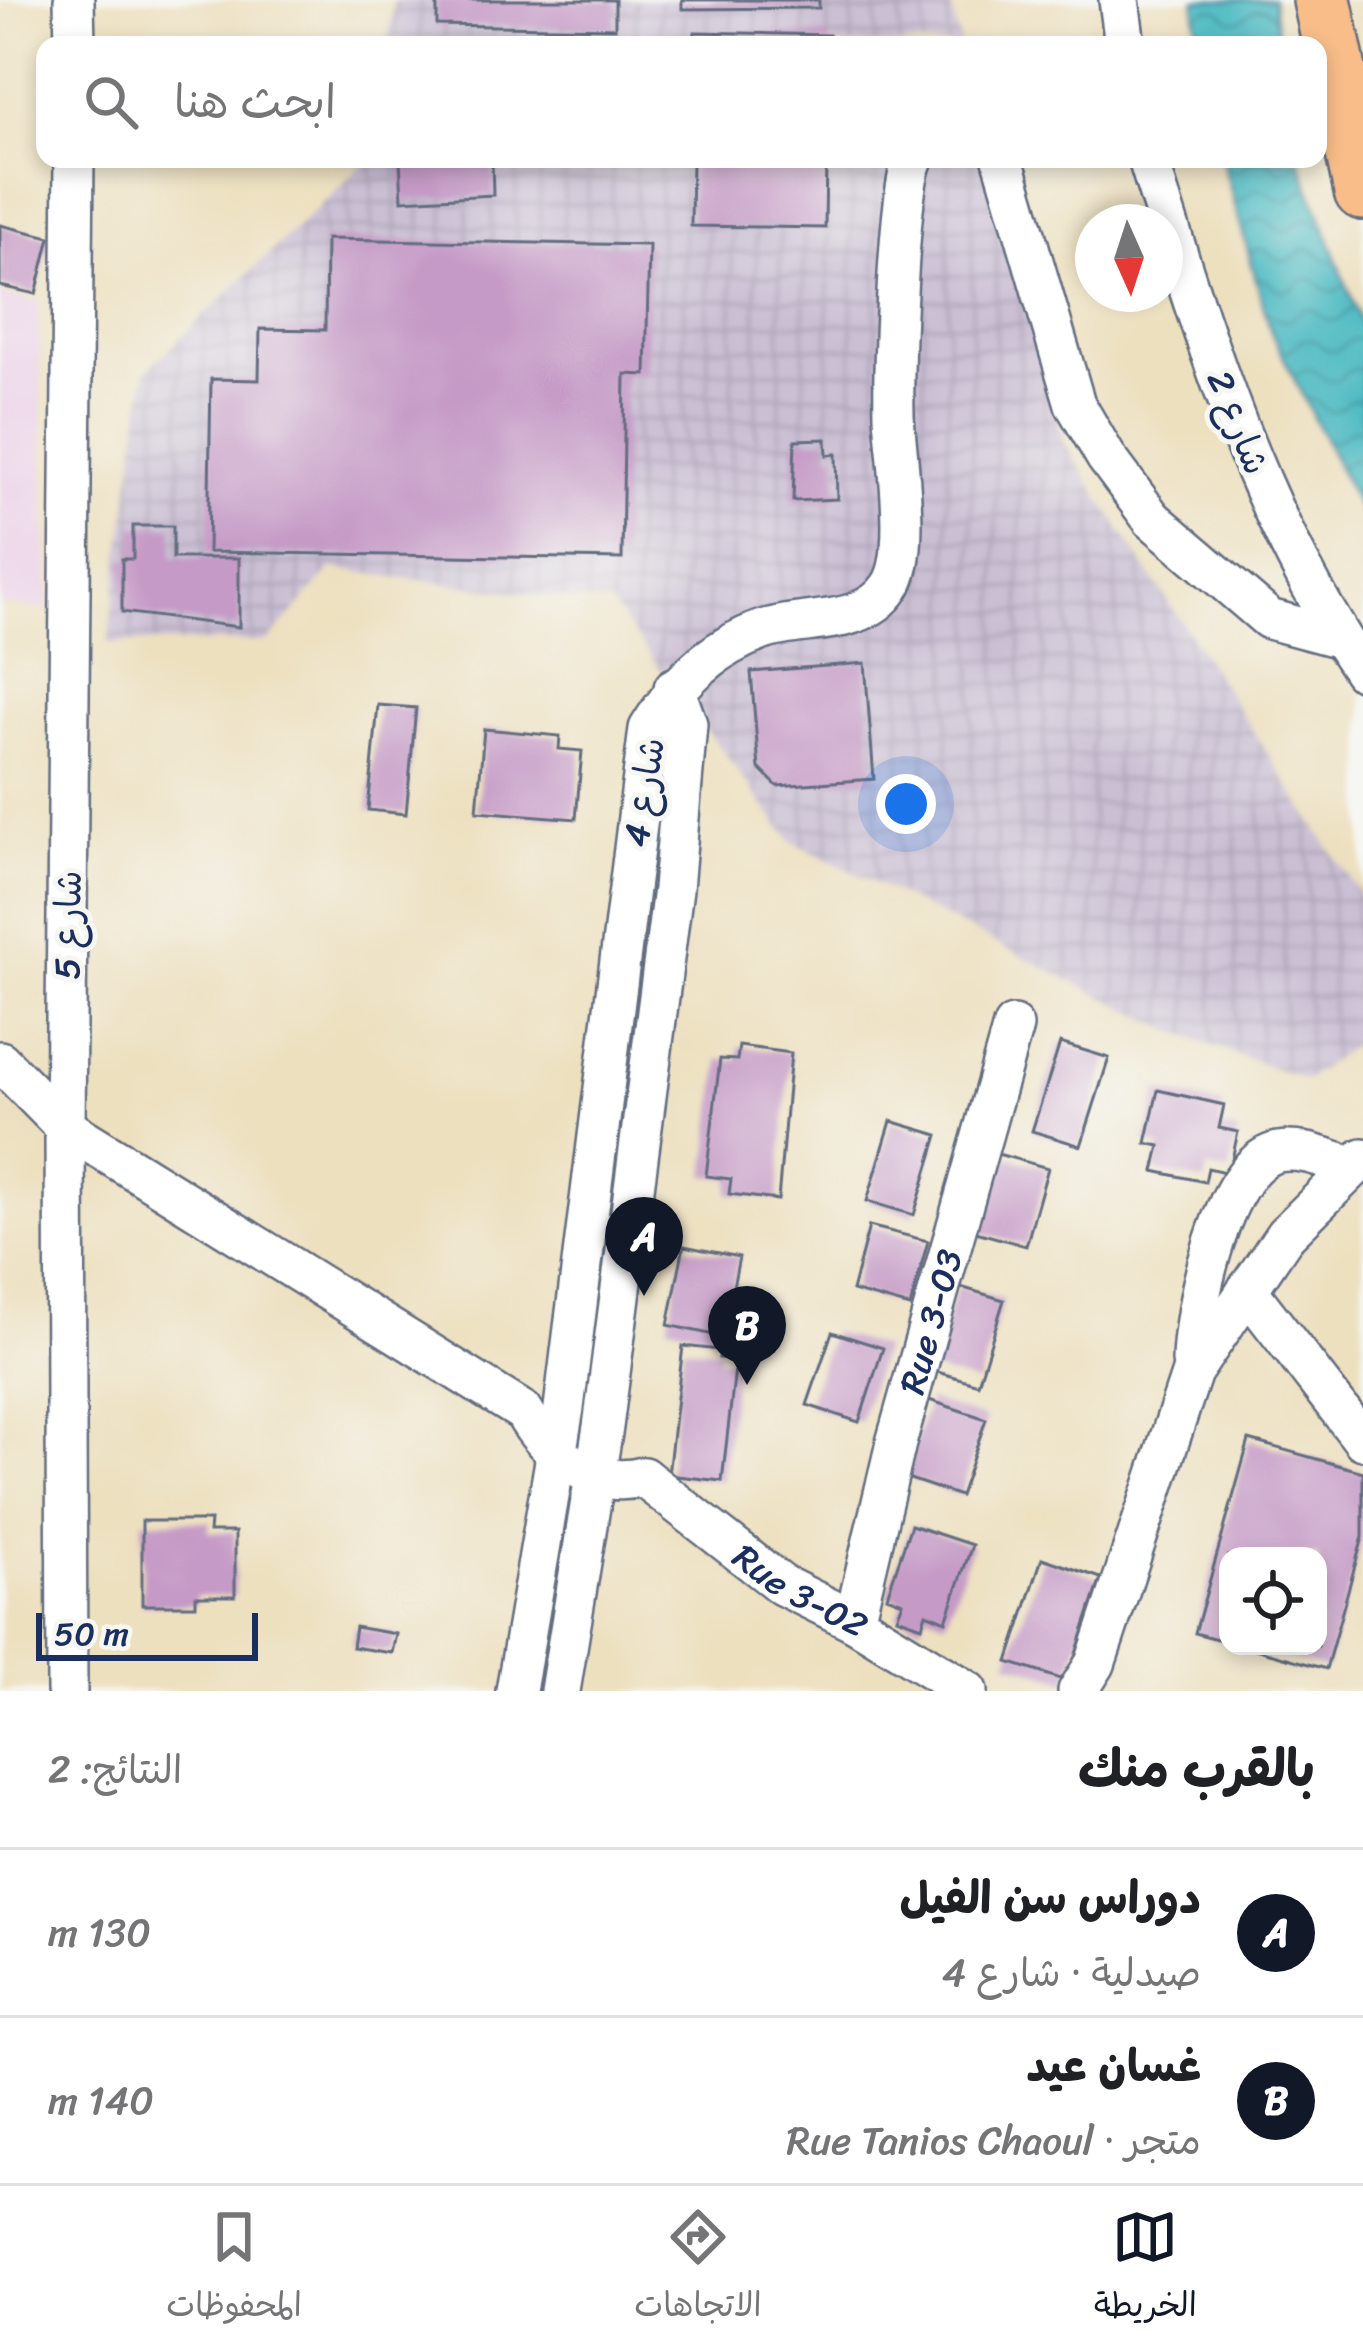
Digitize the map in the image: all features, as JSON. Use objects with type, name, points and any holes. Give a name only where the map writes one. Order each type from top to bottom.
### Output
[{"type":"highway","points":[[1322,0],[1363,191]]},
{"type":"street","points":[[74,0],[75,36]]},
{"type":"street","points":[[1119,0],[1124,36]]},
{"type":"street","name":"شارع 5","points":[[67,1691],[65,1126],[74,168]]},
{"type":"street","points":[[674,688],[728,644],[769,628],[839,617],[872,604],[890,589],[897,572],[895,365],[912,168]]},
{"type":"street","points":[[1006,168],[1075,404],[1106,458],[1152,519],[1269,619],[1340,638]]},
{"type":"street","name":"شارع 2","points":[[1151,168],[1200,327],[1265,485],[1340,638],[1363,671]]},
{"type":"street","name":"شارع 4","points":[[516,1691],[564,1408],[650,729],[674,688]]},
{"type":"street","name":"شارع 4","points":[[560,1691],[603,1427],[673,889],[687,724],[674,688]]},
{"type":"street","name":"Rue 3-03","points":[[854,1621],[896,1443],[1013,1026]]},
{"type":"street","points":[[0,1061],[65,1126],[524,1412],[556,1456],[620,1481],[643,1477]]},
{"type":"street","points":[[597,1142],[638,1143]]},
{"type":"street","points":[[1090,1682],[1192,1372],[1195,1331],[1221,1220],[1248,1169],[1261,1159],[1292,1151],[1353,1171],[1270,1256],[1192,1372]]},
{"type":"street","points":[[1221,1220],[1270,1256]]},
{"type":"street","points":[[1247,1290],[1363,1440]]},
{"type":"street","points":[[524,1412],[564,1408],[603,1427]]},
{"type":"street","name":"Rue 3-02","points":[[603,1427],[634,1455],[643,1477],[782,1586],[854,1621],[968,1691]]},
{"type":"shaded area","points":[[394,0],[949,0],[959,36],[388,36]]},
{"type":"shaded area","points":[[360,168],[992,168],[1064,443],[1363,899],[1363,1038],[1305,1080],[1170,1030],[791,841],[611,604],[331,569],[268,642],[108,643],[146,371]]},
{"type":"shaded area","points":[[0,294],[38,302],[49,609],[0,605]]},
{"type":"water","points":[[1195,0],[1273,0],[1278,36],[1197,36]]},
{"type":"water","points":[[1225,168],[1302,168],[1363,329],[1363,517],[1271,332]]},
{"type":"building","points":[[437,0],[615,0],[615,28],[437,25]]},
{"type":"building","points":[[682,0],[819,0],[819,8],[682,9]]},
{"type":"building","points":[[695,32],[829,35],[829,36],[695,36]]},
{"type":"building","points":[[400,168],[492,168],[493,195],[402,200]]},
{"type":"building","points":[[692,168],[826,168],[825,228],[691,226]]},
{"type":"building","points":[[0,225],[50,237],[36,294],[0,286]]},
{"type":"building","points":[[326,239],[649,245],[646,375],[625,374],[622,559],[208,552],[211,379],[259,380],[260,329],[325,330]]},
{"type":"building","points":[[826,439],[827,455],[836,454],[837,499],[793,501],[795,440]]},
{"type":"building","points":[[133,526],[173,526],[173,558],[239,558],[239,627],[122,612],[122,559],[133,559]]},
{"type":"building","points":[[865,663],[874,779],[777,786],[759,768],[751,672]]},
{"type":"building","points":[[378,705],[416,708],[406,814],[368,810]]},
{"type":"building","points":[[484,729],[560,736],[559,749],[582,751],[576,819],[477,811]]},
{"type":"building","points":[[1060,1043],[1109,1058],[1081,1146],[1032,1131]]},
{"type":"building","points":[[739,1046],[791,1053],[778,1200],[729,1194],[731,1179],[706,1176],[720,1059],[737,1060]]},
{"type":"building","points":[[1158,1090],[1224,1105],[1219,1128],[1238,1132],[1229,1173],[1208,1168],[1205,1182],[1154,1171],[1160,1146],[1146,1143]]},
{"type":"building","points":[[891,1121],[938,1135],[914,1215],[867,1201]]},
{"type":"building","points":[[994,1153],[1048,1168],[1026,1246],[972,1231]]},
{"type":"building","points":[[869,1226],[928,1241],[910,1307],[852,1291]]},
{"type":"building","points":[[684,1246],[739,1257],[723,1337],[668,1325]]},
{"type":"building","points":[[957,1286],[1004,1300],[978,1384],[931,1370]]},
{"type":"building","points":[[832,1332],[883,1348],[859,1422],[807,1405]]},
{"type":"building","points":[[683,1346],[720,1350],[719,1358],[736,1360],[722,1481],[668,1475]]},
{"type":"building","points":[[929,1400],[986,1419],[960,1496],[904,1477]]},
{"type":"building","points":[[1249,1440],[1363,1472],[1363,1537],[1326,1669],[1276,1655],[1327,1655],[1327,1547],[1219,1547]]},
{"type":"building","points":[[142,1521],[210,1521],[209,1532],[235,1532],[235,1596],[196,1596],[196,1605],[142,1605]]},
{"type":"building","points":[[911,1525],[972,1545],[946,1621],[926,1613],[922,1626],[897,1617],[903,1602],[887,1596]]},
{"type":"building","points":[[1219,1547],[1219,1640],[1195,1633]]},
{"type":"building","points":[[1042,1558],[1101,1578],[1067,1681],[1008,1662]]},
{"type":"building","points":[[355,1627],[396,1634],[392,1653],[352,1647]]},
{"type":"place","name":"دوراس سن الفيل","points":[[644,1296]]},
{"type":"place","name":"غسان عيد","points":[[747,1385]]}]
